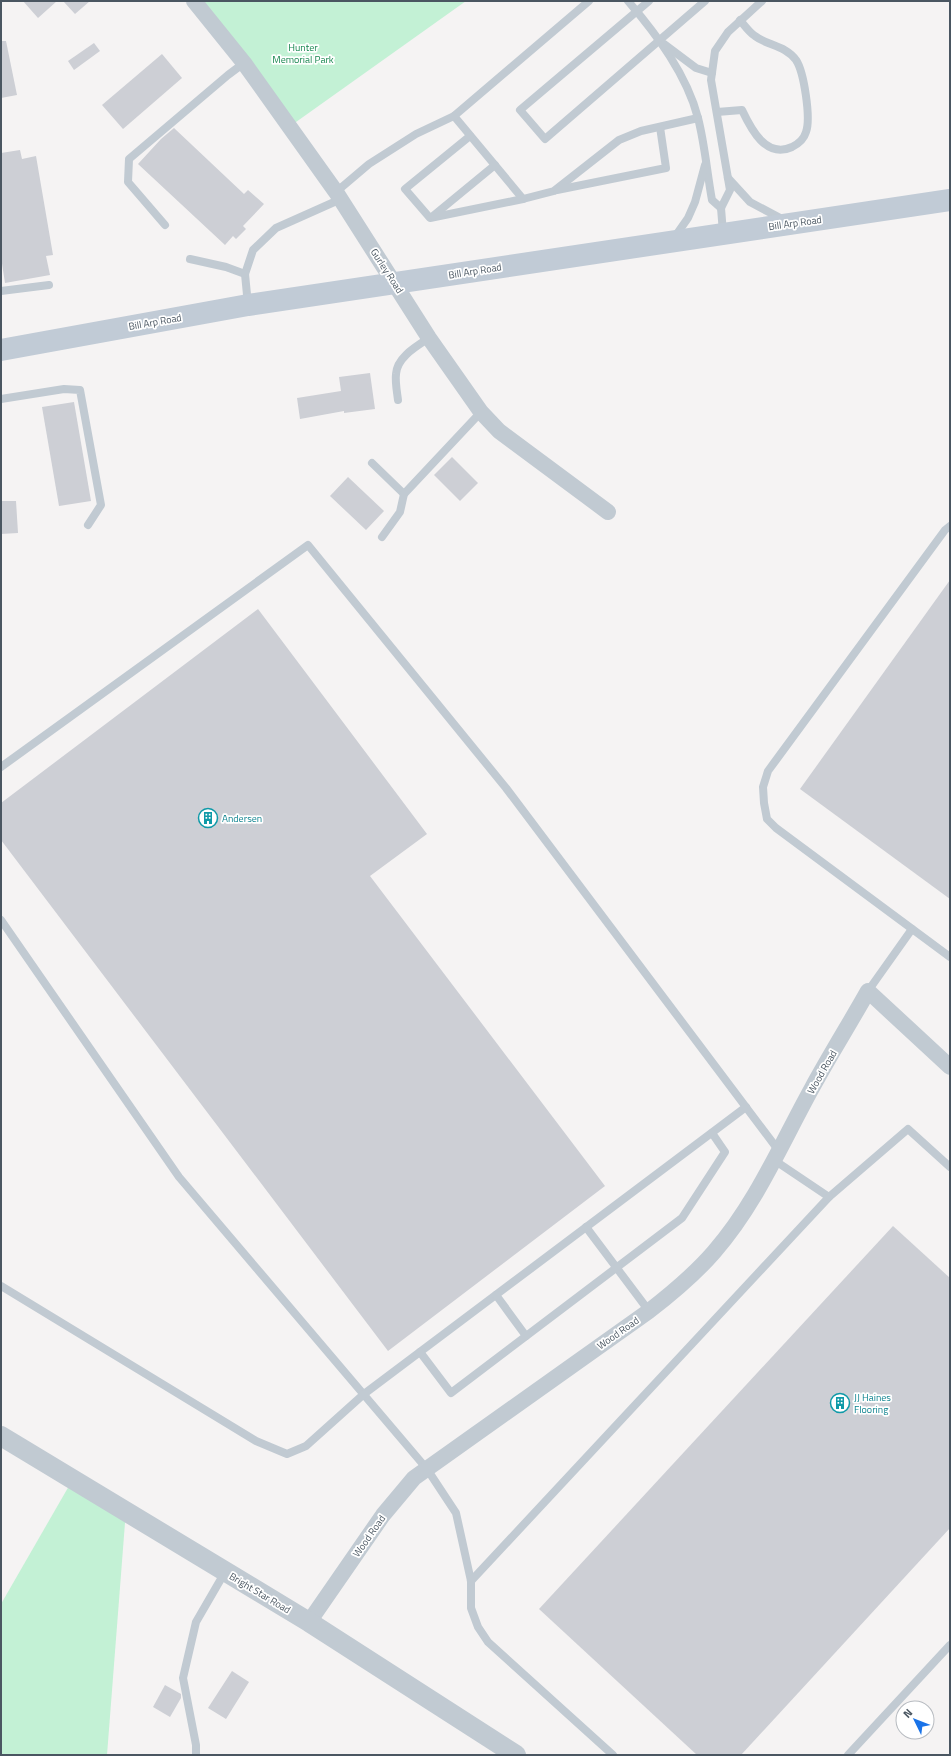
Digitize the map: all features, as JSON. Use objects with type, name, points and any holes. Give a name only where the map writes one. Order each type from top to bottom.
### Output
[{"type":"main road","name":"Bill Arp Road","points":[[1,350],[248,305],[950,200]]},
{"type":"street","name":"Gurley Road","points":[[194,1],[244,63],[338,196],[430,338],[481,412],[499,431],[608,512]]},
{"type":"street","points":[[868,991],[950,1067]]},
{"type":"street","name":"Wood Road","points":[[308,1622],[383,1515],[414,1478],[648,1311],[669,1295],[714,1253],[743,1214],[777,1156],[812,1088],[868,991]]},
{"type":"street","name":"Bright Star Road","points":[[1,1436],[126,1510],[308,1622],[516,1755]]},
{"type":"lane","points":[[248,305],[245,274],[253,250],[276,228],[338,196],[369,164],[416,134],[454,116],[588,1]]},
{"type":"lane","points":[[628,1],[658,40],[685,83],[698,118],[712,200],[721,208]]},
{"type":"lane","points":[[649,1],[520,110],[545,139],[705,1]]},
{"type":"lane","points":[[724,234],[721,208],[730,190],[711,80],[715,51],[728,32],[762,1]]},
{"type":"lane","points":[[717,112],[742,110],[756,137],[765,145],[778,150],[788,149],[798,143],[806,132],[809,118],[804,86],[796,61],[785,50],[755,36],[740,20]]},
{"type":"lane","points":[[658,40],[696,68],[712,73]]},
{"type":"lane","points":[[166,225],[128,182],[129,159],[244,63]]},
{"type":"lane","points":[[454,116],[523,199]]},
{"type":"lane","points":[[554,191],[619,140],[641,131],[698,118]]},
{"type":"lane","points":[[430,218],[666,168],[660,127]]},
{"type":"lane","points":[[430,218],[405,189],[470,136]]},
{"type":"lane","points":[[671,242],[688,218],[695,202],[706,162]]},
{"type":"lane","points":[[430,218],[495,166]]},
{"type":"lane","points":[[728,178],[750,202],[792,224]]},
{"type":"lane","points":[[190,260],[226,267],[245,274]]},
{"type":"lane","points":[[1,291],[49,285]]},
{"type":"lane","points":[[398,400],[396,373],[400,363],[404,356],[430,338]]},
{"type":"lane","points":[[1,399],[64,389],[80,390],[101,505],[88,525]]},
{"type":"lane","points":[[382,537],[400,512],[404,494],[481,412]]},
{"type":"lane","points":[[372,463],[404,494]]},
{"type":"lane","points":[[950,526],[768,771],[764,787],[767,819],[776,828],[950,957]]},
{"type":"lane","points":[[1,767],[308,545],[506,788],[746,1107],[777,1156],[828,1197]]},
{"type":"lane","points":[[1,920],[179,1177],[427,1469],[456,1513],[471,1582],[471,1608],[478,1627],[488,1642],[613,1755]]},
{"type":"lane","points":[[868,991],[912,929]]},
{"type":"lane","points":[[1,1286],[256,1441],[287,1454],[306,1446],[364,1394],[746,1107]]},
{"type":"lane","points":[[471,1582],[828,1197],[908,1129],[950,1167]]},
{"type":"lane","points":[[420,1352],[451,1394],[682,1218],[725,1152],[712,1133]]},
{"type":"lane","points":[[586,1227],[648,1311]]},
{"type":"lane","points":[[496,1295],[526,1336]]},
{"type":"lane","points":[[196,1755],[196,1745],[183,1678],[196,1622],[225,1572]]},
{"type":"lane","points":[[848,1755],[950,1645]]},
{"type":"green space","name":"Hunter Memorial Park","points":[[202,1],[466,1],[289,127]]},
{"type":"green space","points":[[73,1479],[126,1510],[107,1755],[1,1755],[1,1604]]},
{"type":"building","points":[[23,1],[57,1],[38,18]]},
{"type":"building","points":[[63,1],[90,1],[75,14]]},
{"type":"building","points":[[1,41],[6,41],[17,95],[1,98]]},
{"type":"building","points":[[94,43],[100,51],[74,70],[68,61]]},
{"type":"building","points":[[162,54],[182,78],[123,129],[102,105]]},
{"type":"building","points":[[174,128],[244,194],[248,190],[264,204],[243,226],[246,229],[236,239],[233,236],[225,245],[138,164],[161,139]]},
{"type":"building","points":[[20,150],[22,159],[36,156],[53,255],[46,256],[50,275],[5,283],[1,257],[1,153]]},
{"type":"building","points":[[370,373],[375,409],[344,413],[344,411],[300,419],[297,398],[341,391],[339,377]]},
{"type":"building","points":[[74,402],[91,501],[59,506],[42,407]]},
{"type":"building","points":[[452,457],[478,483],[460,501],[434,475]]},
{"type":"building","points":[[348,477],[384,511],[366,530],[330,496]]},
{"type":"building","points":[[1,501],[16,501],[18,533],[1,534]]},
{"type":"building","points":[[950,580],[950,899],[800,789]]},
{"type":"building","points":[[258,609],[427,834],[370,876],[605,1186],[388,1351],[1,840],[1,803]]},
{"type":"building","name":"JJ Haines Flooring","points":[[893,1226],[950,1278],[950,1528],[741,1755],[697,1755],[539,1609]]},
{"type":"building","points":[[232,1671],[249,1682],[226,1719],[208,1708]]},
{"type":"building","points":[[165,1685],[181,1694],[181,1698],[170,1717],[153,1707]]},
{"type":"place","name":"Andersen","points":[[208,818]]},
{"type":"place","name":"JJ Haines Flooring","points":[[840,1403]]}]
